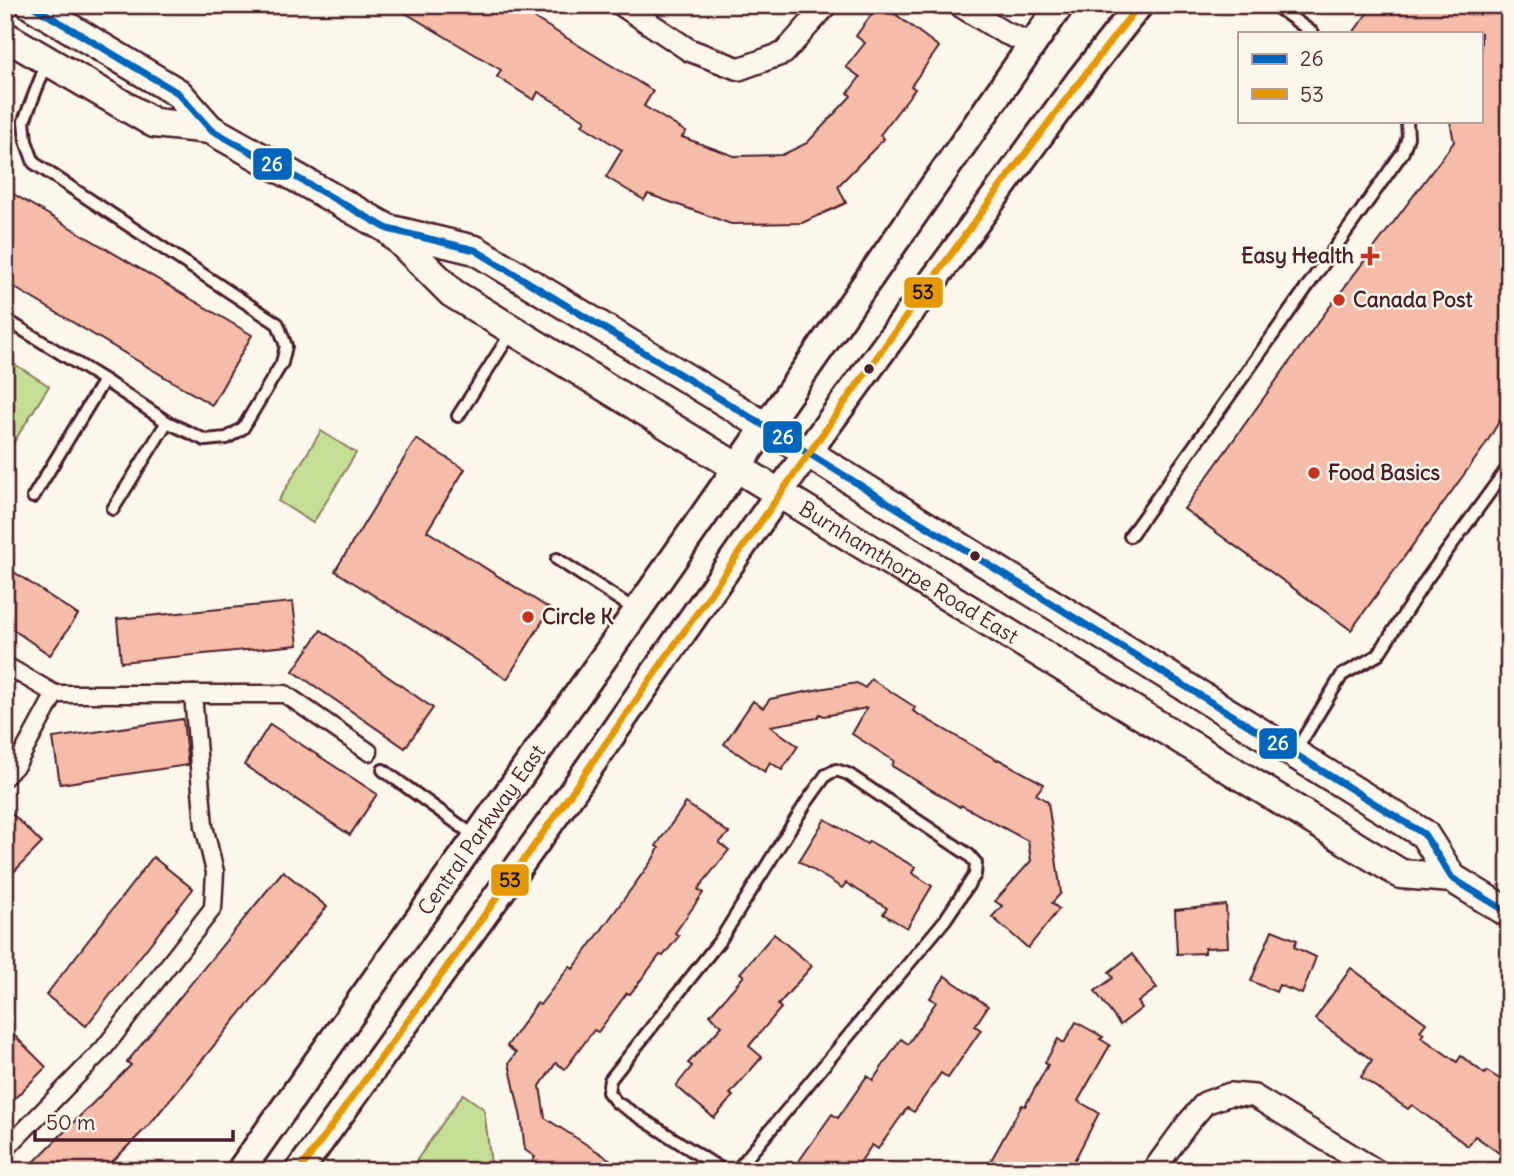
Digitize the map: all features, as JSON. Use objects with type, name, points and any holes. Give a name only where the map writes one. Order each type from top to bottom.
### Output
[{"type":"main road","name":"Burnhamthorpe Road East","points":[[31,5],[178,93],[210,129],[388,229],[452,292],[737,468],[1401,874],[1452,878]]},
{"type":"main road","name":"Burnhamthorpe Road East","points":[[5,36],[154,123],[210,129]]},
{"type":"main road","name":"Burnhamthorpe Road East","points":[[388,229],[475,250],[765,426],[1424,834],[1452,878],[1509,913]]},
{"type":"street","points":[[622,5],[689,50],[739,69],[783,53],[827,5]]},
{"type":"street","points":[[959,5],[1003,32],[1032,44]]},
{"type":"street","name":"Central Parkway East","points":[[240,1171],[637,611],[1060,5]]},
{"type":"street","points":[[299,1171],[568,798],[807,453],[1080,80],[1139,5]]},
{"type":"street","points":[[5,664],[55,694],[285,694],[369,752]]},
{"type":"street","points":[[5,777],[17,764],[55,694]]},
{"type":"street","points":[[5,1150],[104,1048],[213,908],[215,873],[204,826],[193,694]]},
{"type":"street","points":[[1153,1171],[1205,1103],[1230,1094],[1254,1096],[1377,1171]]},
{"type":"lane","points":[[1274,5],[1311,32]]},
{"type":"lane","points":[[5,319],[167,422],[205,440],[227,438],[243,428],[282,363],[286,346],[278,324],[33,163],[26,141],[24,121],[47,62]]},
{"type":"lane","points":[[1130,536],[1404,152],[1408,137],[1407,122]]},
{"type":"lane","points":[[458,416],[513,330]]},
{"type":"lane","points":[[33,497],[104,380]]},
{"type":"lane","points":[[113,509],[167,422]]},
{"type":"lane","points":[[1294,754],[1342,675],[1378,655],[1426,580],[1509,466]]},
{"type":"lane","points":[[557,559],[637,611]]},
{"type":"lane","points":[[383,770],[476,837]]},
{"type":"lane","points":[[724,1171],[616,1102],[608,1092],[610,1080],[721,939],[826,775],[836,770],[848,774],[969,855],[976,863],[975,875],[945,920],[736,1171]]},
{"type":"green space","points":[[5,358],[49,386],[12,445],[5,441]]},
{"type":"green space","points":[[321,431],[356,453],[313,523],[278,501]]},
{"type":"green space","points":[[463,1094],[484,1109],[491,1164],[486,1171],[409,1171]]},
{"type":"building","points":[[392,5],[513,5],[653,91],[644,106],[686,132],[682,137],[734,156],[782,155],[807,143],[851,96],[848,93],[860,77],[846,67],[865,43],[856,36],[878,5],[883,5],[939,47],[911,86],[915,89],[880,135],[884,139],[838,186],[846,203],[802,223],[731,224],[648,194],[644,200],[606,177],[622,150],[582,125],[585,120],[538,92],[534,100],[497,77],[501,70]]},
{"type":"building","points":[[1373,5],[1509,5],[1509,405],[1484,447],[1351,630],[1184,509],[1316,325],[1454,142],[1450,122],[1482,122],[1482,32],[1354,32]]},
{"type":"building","points":[[5,189],[252,335],[212,405],[5,282]]},
{"type":"building","points":[[416,439],[465,469],[427,531],[550,609],[507,679],[335,571]]},
{"type":"building","points":[[5,566],[78,615],[50,655],[5,624]]},
{"type":"building","points":[[293,602],[298,645],[121,662],[117,619]]},
{"type":"building","points":[[321,630],[433,708],[405,748],[293,671]]},
{"type":"building","points":[[871,679],[915,707],[913,711],[1044,784],[1036,794],[1048,802],[1061,893],[1052,903],[1059,909],[1028,948],[992,917],[1002,906],[995,901],[1031,861],[1028,841],[961,805],[960,807],[892,766],[894,761],[852,734],[867,708],[824,716],[820,714],[817,718],[770,726],[798,746],[782,770],[770,762],[765,772],[724,744],[753,701],[763,708],[770,699],[825,688],[857,683],[865,688]]},
{"type":"building","points":[[183,719],[188,765],[60,784],[53,738]]},
{"type":"building","points":[[270,724],[377,794],[350,835],[244,765]]},
{"type":"building","points":[[686,803],[729,833],[719,843],[729,850],[698,889],[703,893],[675,933],[679,936],[663,956],[660,955],[630,994],[627,993],[598,1032],[594,1030],[565,1069],[556,1063],[540,1086],[545,1118],[628,1171],[527,1171],[535,1157],[525,1150],[509,1063],[516,1053],[507,1046],[537,1003],[540,1005],[570,966],[573,969],[653,859],[659,848],[656,846]]},
{"type":"building","points":[[5,807],[42,843],[5,881]]},
{"type":"building","points":[[825,819],[867,844],[869,841],[915,867],[912,873],[932,886],[907,928],[883,914],[887,908],[846,883],[842,888],[799,861]]},
{"type":"building","points":[[153,857],[193,889],[86,1026],[46,995]]},
{"type":"building","points":[[283,871],[327,907],[150,1124],[103,1171],[25,1171],[131,1065],[127,1062]]},
{"type":"building","points":[[1226,905],[1228,947],[1205,948],[1205,953],[1177,954],[1175,910]]},
{"type":"building","points":[[1272,930],[1297,940],[1294,947],[1316,957],[1302,994],[1279,985],[1276,992],[1251,981]]},
{"type":"building","points":[[774,934],[812,966],[778,1005],[781,1008],[749,1046],[762,1057],[730,1094],[733,1096],[714,1118],[676,1086],[692,1066],[688,1063],[722,1026],[710,1015],[744,976],[740,973]]},
{"type":"building","points":[[1132,954],[1157,988],[1138,1002],[1142,1008],[1120,1025],[1095,991],[1113,978],[1109,972]]},
{"type":"building","points":[[1351,968],[1426,1023],[1420,1031],[1424,1033],[1421,1037],[1457,1062],[1461,1056],[1485,1074],[1487,1071],[1509,1085],[1509,1160],[1475,1136],[1468,1146],[1412,1105],[1408,1109],[1361,1077],[1372,1060],[1315,1019]]},
{"type":"building","points":[[945,976],[988,1006],[975,1026],[981,1030],[948,1078],[941,1073],[914,1112],[907,1108],[878,1149],[872,1145],[854,1171],[792,1171],[832,1114],[838,1118],[867,1076],[873,1080],[901,1039],[908,1044],[936,1002],[930,998]]},
{"type":"building","points":[[1076,1022],[1103,1037],[1100,1039],[1110,1045],[1078,1101],[1099,1113],[1069,1171],[985,1171],[1048,1065],[1045,1063],[1058,1039],[1064,1043]]},
{"type":"building","points":[[5,1026],[46,1067],[5,1108]]},
{"type":"transit line","name":"26","points":[[31,5],[178,93],[210,129],[388,229],[475,250],[732,406],[1424,834],[1452,878],[1509,913]]},
{"type":"transit line","name":"53","points":[[299,1171],[536,843],[991,199],[1139,5]]},
{"type":"place","name":"Easy Health","points":[[1370,256]]},
{"type":"place","name":"Canada Post","points":[[1339,300]]},
{"type":"place","name":"Food Basics","points":[[1314,473]]},
{"type":"place","name":"Circle K","points":[[528,617]]}]
